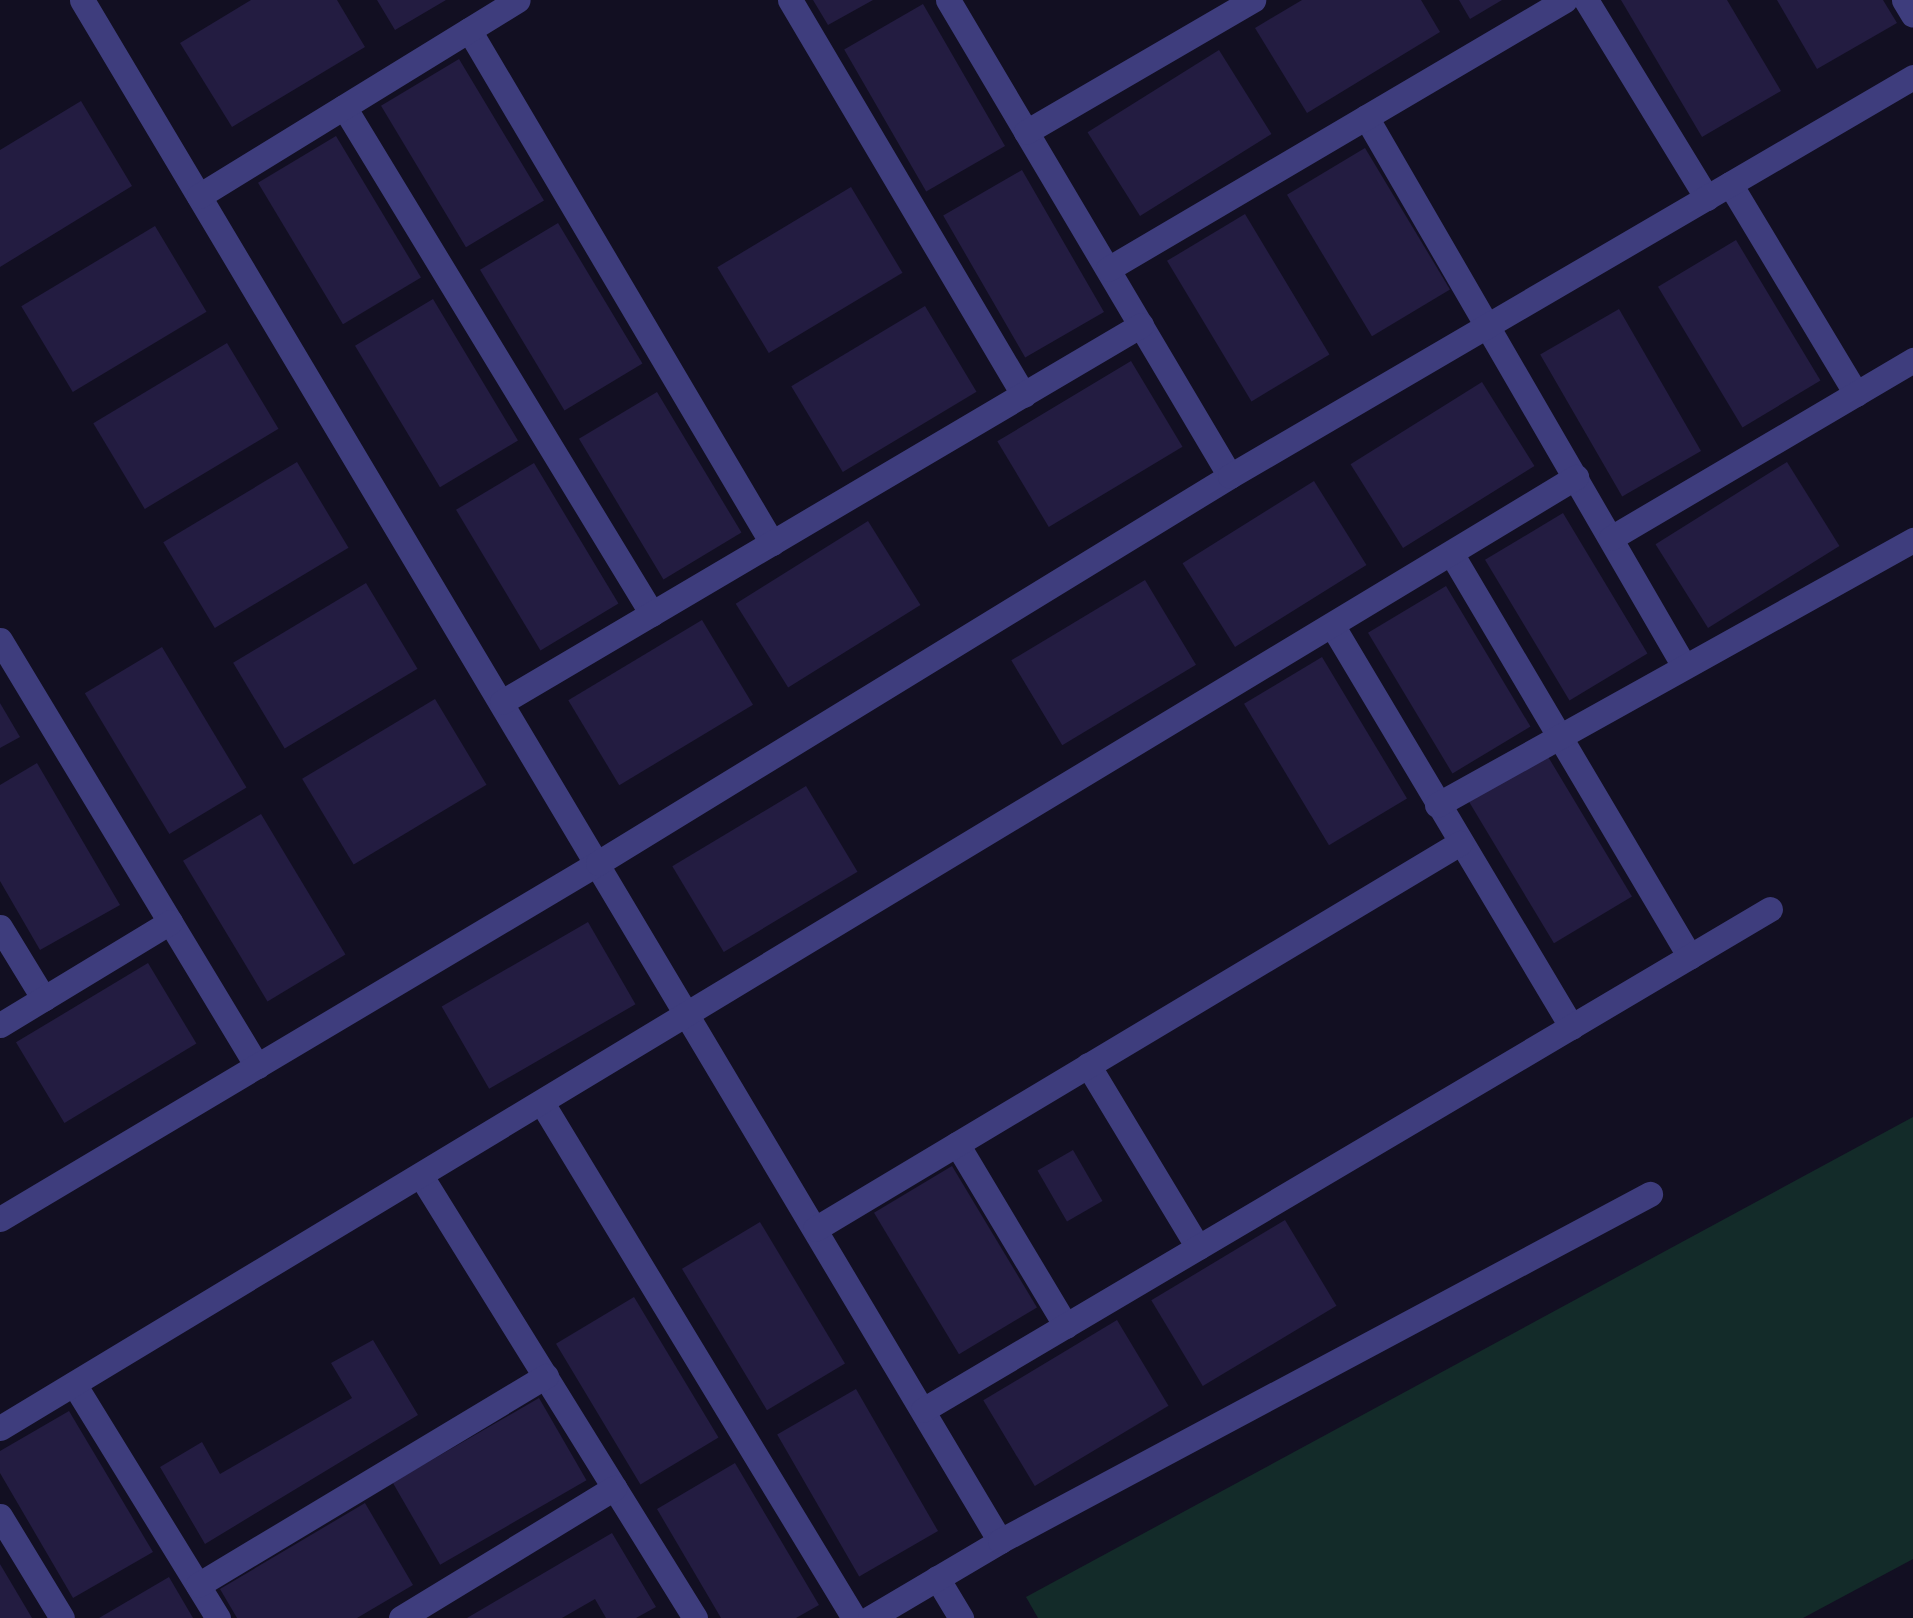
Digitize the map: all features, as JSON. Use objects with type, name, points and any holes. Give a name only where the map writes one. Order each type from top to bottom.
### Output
[{"type":"street","points":[[82,0],[1000,1540]]},
{"type":"street","points":[[199,196],[518,0]]},
{"type":"street","points":[[790,0],[1024,395]]},
{"type":"street","points":[[948,0],[1230,476]]},
{"type":"street","points":[[1026,132],[1253,0]]},
{"type":"street","points":[[1108,270],[1565,0]]},
{"type":"street","points":[[1586,0],[1706,198]]},
{"type":"street","points":[[1904,0],[1913,15]]},
{"type":"street","points":[[469,30],[772,543]]},
{"type":"street","points":[[1,1217],[598,863],[1230,476],[1913,78]]},
{"type":"street","points":[[344,106],[652,614]]},
{"type":"street","points":[[1366,117],[1684,666]]},
{"type":"street","points":[[1730,184],[1856,394]]},
{"type":"street","points":[[502,702],[1141,325]]},
{"type":"street","points":[[1611,538],[1913,360]]},
{"type":"street","points":[[0,1428],[1576,478]]},
{"type":"street","points":[[1437,805],[1913,540]]},
{"type":"street","points":[[1451,553],[1690,957]]},
{"type":"street","points":[[1332,625],[1572,1026]]},
{"type":"street","points":[[0,640],[257,1066]]},
{"type":"street","points":[[815,1228],[1460,843]]},
{"type":"street","points":[[923,1410],[1770,910]]},
{"type":"street","points":[[0,1025],[170,922]]},
{"type":"street","points":[[0,927],[44,998]]},
{"type":"street","points":[[1088,1065],[1198,1247]]},
{"type":"street","points":[[542,1103],[854,1618]]},
{"type":"street","points":[[957,1144],[1066,1326]]},
{"type":"street","points":[[421,1176],[695,1618]]},
{"type":"street","points":[[870,1618],[1000,1540],[1650,1194]]},
{"type":"street","points":[[198,1585],[546,1376]]},
{"type":"street","points":[[74,1384],[218,1618]]},
{"type":"street","points":[[401,1618],[614,1488]]},
{"type":"street","points":[[0,1516],[62,1618]]},
{"type":"street","points":[[937,1578],[961,1618]]},
{"type":"green space","points":[[1913,1117],[1913,1559],[1803,1618],[1038,1618],[1026,1597]]},
{"type":"building","points":[[251,0],[337,0],[365,47],[232,127],[180,43]]},
{"type":"building","points":[[377,0],[446,0],[395,30]]},
{"type":"building","points":[[813,0],[873,0],[828,25]]},
{"type":"building","points":[[1302,0],[1421,0],[1440,32],[1307,113],[1255,28]]},
{"type":"building","points":[[1459,0],[1502,0],[1470,19]]},
{"type":"building","points":[[1621,0],[1727,0],[1781,91],[1702,137]]},
{"type":"building","points":[[1777,0],[1883,0],[1897,23],[1817,69]]},
{"type":"building","points":[[923,4],[1005,146],[926,192],[844,50]]},
{"type":"building","points":[[1219,50],[1271,134],[1140,216],[1088,132]]},
{"type":"building","points":[[459,59],[544,200],[466,247],[381,106]]},
{"type":"building","points":[[81,101],[132,186],[0,267],[0,150]]},
{"type":"building","points":[[336,136],[421,277],[343,324],[258,183]]},
{"type":"building","points":[[1365,148],[1450,289],[1372,336],[1287,195]]},
{"type":"building","points":[[1022,170],[1104,312],[1025,358],[943,216]]},
{"type":"building","points":[[851,187],[903,273],[769,353],[717,267]]},
{"type":"building","points":[[1245,214],[1329,355],[1251,401],[1167,261]]},
{"type":"building","points":[[558,223],[642,364],[564,410],[480,270]]},
{"type":"building","points":[[155,226],[207,312],[73,392],[21,306]]},
{"type":"building","points":[[1736,240],[1820,381],[1742,427],[1658,287]]},
{"type":"building","points":[[433,299],[518,440],[440,487],[355,346]]},
{"type":"building","points":[[925,306],[977,392],[843,472],[791,386]]},
{"type":"building","points":[[1619,309],[1701,451],[1622,497],[1540,354]]},
{"type":"building","points":[[227,343],[279,429],[145,509],[93,423]]},
{"type":"building","points":[[1131,361],[1183,447],[1049,527],[997,441]]},
{"type":"building","points":[[1482,382],[1534,466],[1403,548],[1351,464]]},
{"type":"building","points":[[657,392],[741,533],[663,579],[579,439]]},
{"type":"building","points":[[297,462],[349,548],[215,628],[163,542]]},
{"type":"building","points":[[1787,462],[1839,546],[1708,628],[1656,544]]},
{"type":"building","points":[[534,463],[618,604],[540,650],[456,510]]},
{"type":"building","points":[[1314,481],[1366,565],[1235,647],[1183,563]]},
{"type":"building","points":[[1563,513],[1647,654],[1569,700],[1485,560]]},
{"type":"building","points":[[868,521],[920,605],[788,688],[736,604]]},
{"type":"building","points":[[1145,580],[1196,665],[1062,745],[1011,660]]},
{"type":"building","points":[[366,583],[418,669],[285,749],[233,663]]},
{"type":"building","points":[[1446,586],[1530,727],[1452,773],[1368,633]]},
{"type":"building","points":[[702,620],[753,705],[619,785],[568,700]]},
{"type":"building","points":[[162,647],[246,788],[169,834],[85,693]]},
{"type":"building","points":[[1322,657],[1407,798],[1329,845],[1244,704]]},
{"type":"building","points":[[435,699],[487,785],[354,865],[302,779]]},
{"type":"building","points":[[0,703],[20,737],[0,748]]},
{"type":"building","points":[[1547,755],[1632,896],[1554,943],[1469,802]]},
{"type":"building","points":[[37,763],[120,905],[40,950],[0,881],[0,785]]},
{"type":"building","points":[[806,786],[858,872],[724,952],[672,866]]},
{"type":"building","points":[[261,814],[345,955],[267,1001],[183,861]]},
{"type":"building","points":[[588,922],[636,1004],[489,1089],[442,1006]]},
{"type":"building","points":[[148,963],[196,1044],[64,1123],[16,1042]]},
{"type":"building","points":[[1073,1150],[1102,1201],[1067,1222],[1037,1170]]},
{"type":"building","points":[[952,1166],[1037,1307],[959,1354],[874,1213]]},
{"type":"building","points":[[1285,1220],[1337,1306],[1203,1386],[1151,1300]]},
{"type":"building","points":[[760,1222],[845,1363],[767,1410],[682,1269]]},
{"type":"building","points":[[634,1297],[718,1438],[640,1484],[556,1344]]},
{"type":"building","points":[[1117,1320],[1169,1406],[1035,1486],[983,1400]]},
{"type":"building","points":[[373,1340],[418,1415],[205,1544],[160,1467],[202,1442],[220,1474],[352,1398],[331,1363]]},
{"type":"building","points":[[856,1389],[938,1531],[859,1577],[777,1434]]},
{"type":"building","points":[[539,1398],[586,1480],[440,1565],[393,1482]]},
{"type":"building","points":[[69,1411],[153,1552],[73,1598],[0,1473],[0,1451]]},
{"type":"building","points":[[735,1463],[819,1605],[796,1618],[721,1618],[657,1509]]},
{"type":"building","points":[[365,1503],[413,1585],[357,1618],[237,1618],[220,1589]]},
{"type":"building","points":[[612,1533],[656,1607],[636,1618],[606,1618],[595,1599],[562,1618],[467,1618]]},
{"type":"building","points":[[0,1564],[32,1618],[0,1618]]},
{"type":"building","points":[[169,1577],[193,1618],[99,1618]]}]
